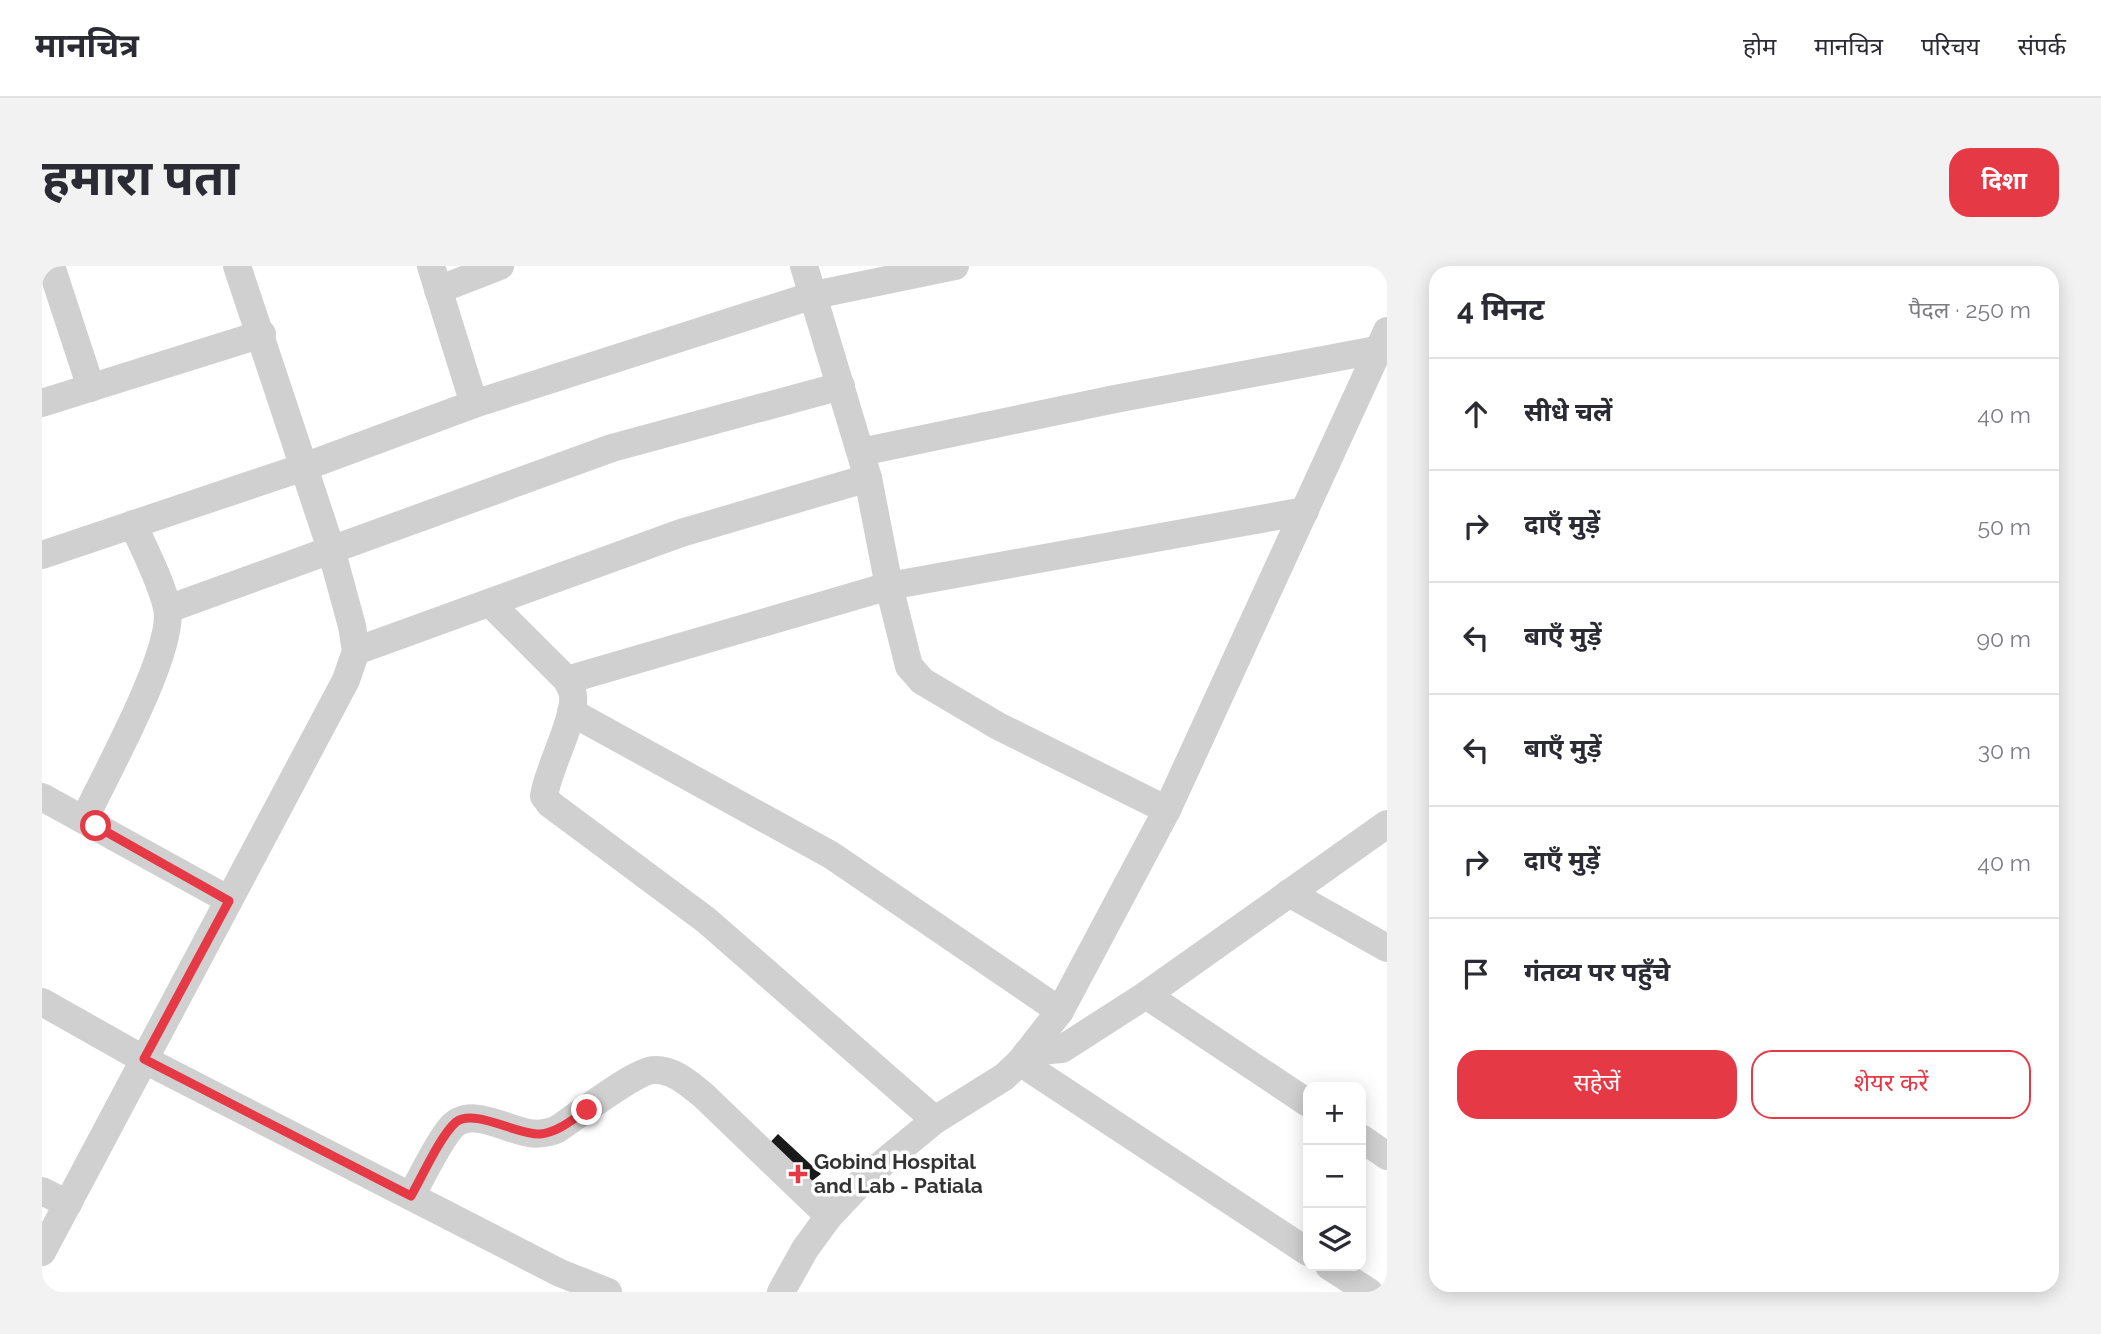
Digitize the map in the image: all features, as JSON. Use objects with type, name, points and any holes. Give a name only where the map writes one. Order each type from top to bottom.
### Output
[{"type":"street","points":[[51,266],[91,388]]},
{"type":"street","points":[[42,1252],[346,680],[356,651],[331,549],[262,334],[237,266]]},
{"type":"street","points":[[474,404],[435,278],[500,266]]},
{"type":"street","points":[[804,266],[864,465],[909,666],[922,681],[998,726],[1167,810]]},
{"type":"street","points":[[42,555],[304,467],[474,404],[814,295],[955,266]]},
{"type":"street","points":[[42,403],[262,334]]},
{"type":"street","points":[[356,651],[864,465],[1115,399],[1382,341]]},
{"type":"street","points":[[781,1292],[805,1249],[829,1216],[866,1177],[935,1120],[1004,1077],[1024,1057],[1060,1011],[1167,810],[1382,341]]},
{"type":"street","points":[[168,609],[612,449],[841,386]]},
{"type":"street","points":[[567,680],[889,586],[1306,511]]},
{"type":"street","points":[[84,820],[154,674],[168,632],[168,609],[134,524]]},
{"type":"street","points":[[490,603],[567,680],[573,696],[571,712],[546,783],[544,796],[550,804],[706,920],[935,1120]]},
{"type":"street","points":[[571,712],[831,855],[1060,1011]]},
{"type":"street","points":[[42,797],[229,901]]},
{"type":"street","points":[[1024,1057],[1062,1049],[1146,995],[1387,824]]},
{"type":"street","points":[[1289,893],[1387,947]]},
{"type":"street","points":[[1146,995],[1303,1100]]},
{"type":"street","points":[[42,1002],[144,1059],[560,1273],[608,1292]]},
{"type":"street","points":[[1024,1057],[1303,1249]]},
{"type":"street","points":[[411,1196],[449,1130],[459,1120],[470,1118],[488,1121],[542,1134],[556,1130],[637,1075],[656,1069],[684,1080],[703,1094],[829,1216]]},
{"type":"street","points":[[1366,1141],[1387,1156]]},
{"type":"street","points":[[42,1191],[68,1204]]},
{"type":"street","points":[[1337,1271],[1369,1292]]},
{"type":"building","points":[[778,1134],[821,1174],[800,1190],[760,1153]]},
{"type":"place","name":"Gobind Hospital and Lab - Patiala","points":[[798,1174]]},
{"type":"route","points":[[96,826],[229,901],[144,1059],[411,1196],[449,1130],[459,1120],[470,1118],[488,1121],[542,1134],[556,1130],[587,1110]]}]
